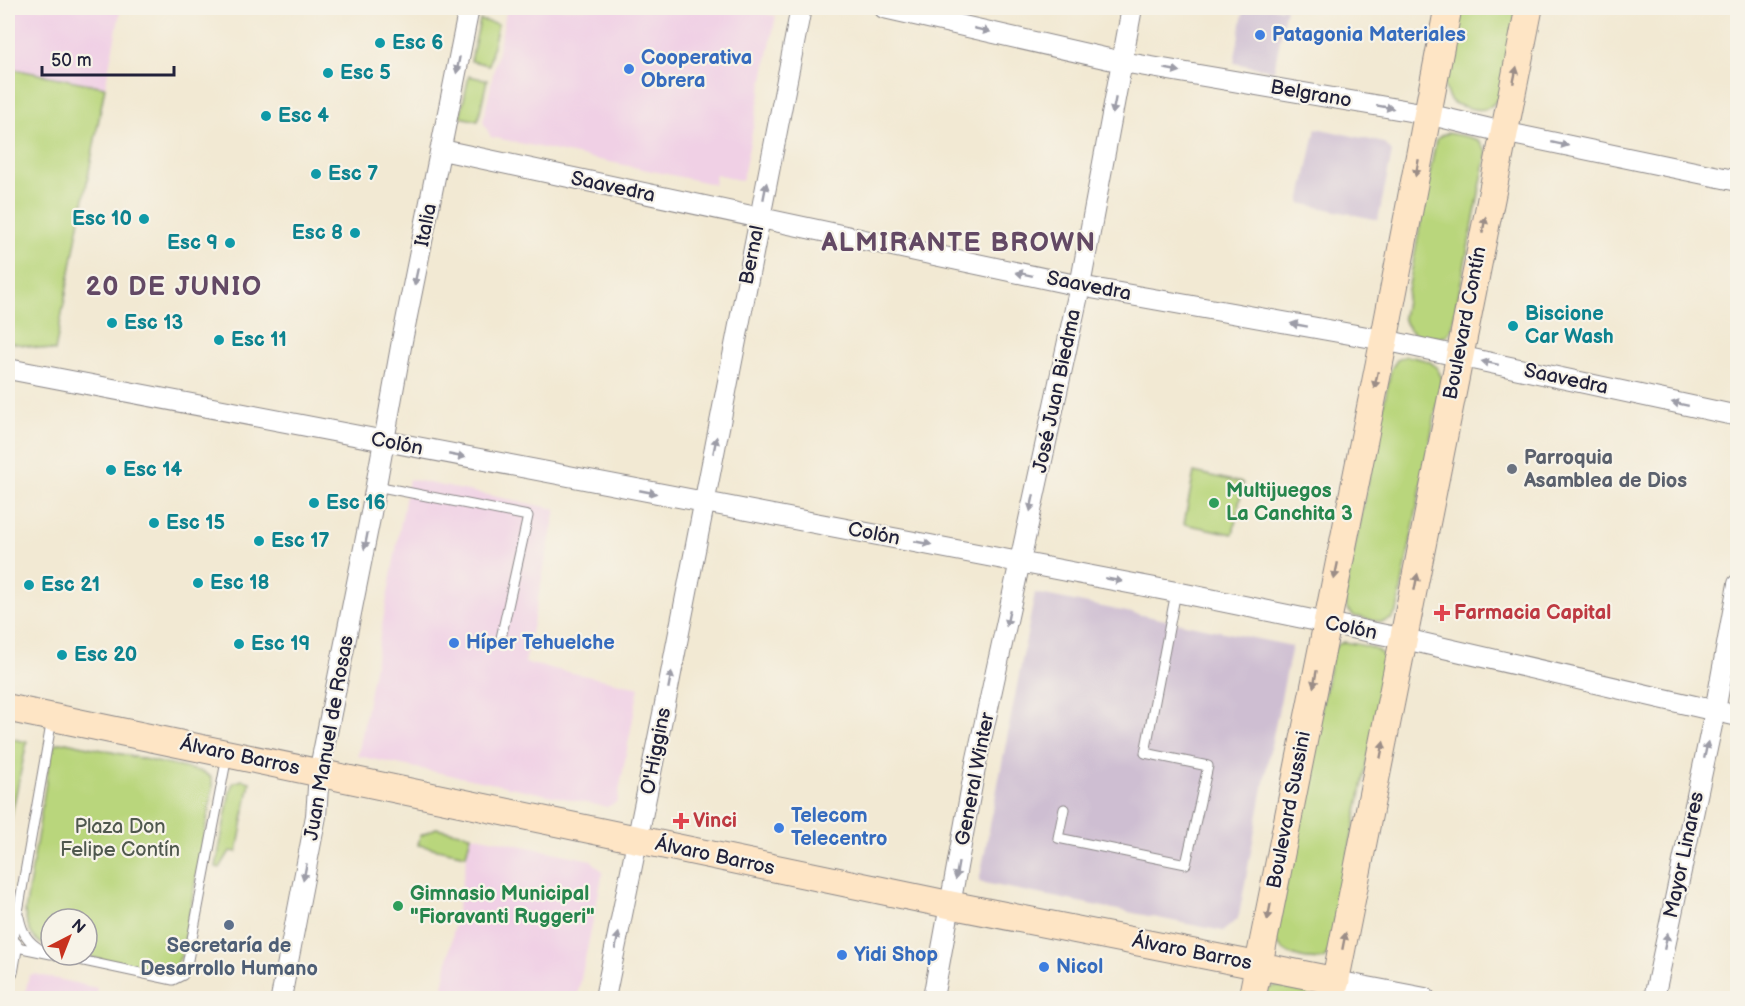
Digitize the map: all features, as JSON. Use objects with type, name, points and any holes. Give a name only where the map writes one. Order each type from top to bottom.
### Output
[{"type":"main road","points":[[1326,622],[1384,340],[1448,8]]},
{"type":"main road","name":"Boulevard Contín","points":[[1405,639],[1458,356],[1529,8]]},
{"type":"main road","name":"Boulevard Sussini","points":[[1252,999],[1326,622]]},
{"type":"main road","points":[[1334,990],[1405,639]]},
{"type":"main road","name":"Álvaro Barros","points":[[8,708],[951,905],[1258,965],[1334,990]]},
{"type":"street","name":"Italia","points":[[386,435],[402,341],[469,8]]},
{"type":"street","name":"Bernal","points":[[704,502],[801,8]]},
{"type":"street","name":"Belgrano","points":[[884,8],[1122,62],[1427,114],[1737,181]]},
{"type":"street","name":"José Juan Biedma","points":[[1020,561],[1080,286],[1132,8]]},
{"type":"street","name":"Saavedra","points":[[442,150],[1080,286],[1384,340],[1737,416]]},
{"type":"street","name":"Colón","points":[[8,356],[166,393]]},
{"type":"street","name":"Colón","points":[[8,369],[166,393],[386,435],[704,502],[1020,561],[1326,622],[1737,716]]},
{"type":"street","name":"Juan Manuel de Rosas","points":[[281,999],[315,816],[319,773],[386,435]]},
{"type":"street","name":"O'Higgins","points":[[605,999],[704,502]]},
{"type":"street","name":"General Winter","points":[[933,999],[976,763],[1020,561]]},
{"type":"street","name":"Mayor Linares","points":[[1654,999],[1715,711],[1737,584]]},
{"type":"street","points":[[8,970],[12,946]]},
{"type":"street","name":"Álvaro Barros","points":[[1334,990],[1425,999]]},
{"type":"lane","points":[[376,486],[528,516],[501,638]]},
{"type":"lane","points":[[1064,809],[1058,838],[1186,864],[1208,766],[1145,753],[1176,592]]},
{"type":"lane","points":[[39,951],[12,946],[53,716]]},
{"type":"lane","points":[[99,964],[173,980],[183,975],[187,965],[228,753]]},
{"type":"lane","points":[[18,912],[21,928],[26,937],[39,946]]},
{"type":"shaded area","points":[[8,8],[121,8],[105,87],[8,68]]},
{"type":"shaded area","name":"Cooperativa Obrera","points":[[507,8],[753,8],[753,11],[776,16],[742,181],[716,174],[714,184],[491,137],[483,122]]},
{"type":"shaded area","name":"Patagonia Materiales","points":[[1244,8],[1286,8],[1274,71],[1234,63]]},
{"type":"shaded area","points":[[1316,128],[1384,143],[1392,152],[1378,220],[1300,203]]},
{"type":"shaded area","name":"Híper Tehuelche","points":[[409,479],[556,509],[525,663],[639,687],[617,802],[607,807],[358,756]]},
{"type":"shaded area","points":[[1035,593],[1292,646],[1239,915],[1237,920],[1223,931],[979,882]]},
{"type":"shaded area","points":[[471,835],[591,860],[603,872],[577,998],[441,998]]},
{"type":"shaded area","points":[[35,974],[97,988],[96,996],[108,998],[24,998],[29,975]]},
{"type":"green space","points":[[1459,8],[1518,8],[1501,94],[1491,106],[1480,110],[1454,103],[1445,89],[1444,83]]},
{"type":"green space","points":[[480,20],[498,24],[489,65],[471,61]]},
{"type":"green space","points":[[8,68],[105,87],[55,351],[8,342]]},
{"type":"green space","points":[[469,76],[487,80],[478,121],[460,117]]},
{"type":"green space","points":[[1448,133],[1477,140],[1487,153],[1452,328],[1446,336],[1432,338],[1414,333],[1409,329],[1403,317],[1436,140]]},
{"type":"green space","points":[[1406,356],[1433,364],[1442,379],[1397,611],[1391,619],[1382,622],[1354,616],[1347,609],[1344,600],[1391,369],[1397,360]]},
{"type":"green space","name":"Multijuegos La Canchita 3","points":[[1194,472],[1243,483],[1233,534],[1184,524]]},
{"type":"green space","points":[[1344,642],[1375,649],[1384,656],[1387,662],[1329,951],[1324,959],[1310,959],[1290,954],[1275,940],[1333,651],[1337,645]]},
{"type":"green space","points":[[8,738],[27,742],[8,832]]},
{"type":"green space","name":"Plaza Don Felipe Contín","points":[[66,742],[203,772],[211,777],[213,787],[182,954],[176,966],[161,973],[99,959],[99,907],[39,907],[39,942],[29,930],[25,912],[51,751],[56,744]]},
{"type":"green space","points":[[242,780],[250,782],[237,852],[230,851],[220,868],[216,867],[230,791],[233,783]]},
{"type":"green space","points":[[436,828],[471,835],[466,855],[418,845],[420,836]]},
{"type":"green space","points":[[1276,986],[1309,992],[1316,998],[1264,998],[1269,988]]},
{"type":"place","name":"Patagonia Materiales","points":[[1260,35]]},
{"type":"place","name":"Esc 6","points":[[380,43]]},
{"type":"place","name":"Cooperativa Obrera","points":[[629,69]]},
{"type":"place","name":"Esc 5","points":[[328,73]]},
{"type":"place","name":"Esc 4","points":[[266,116]]},
{"type":"place","name":"Esc 7","points":[[316,174]]},
{"type":"place","name":"Esc 10","points":[[144,219]]},
{"type":"place","name":"Esc 8","points":[[355,233]]},
{"type":"place","name":"Esc 9","points":[[230,243]]},
{"type":"place","name":"Esc 13","points":[[112,323]]},
{"type":"place","name":"Biscione Car Wash","points":[[1513,326]]},
{"type":"place","name":"Esc 11","points":[[219,340]]},
{"type":"place","name":"Parroquia Asamblea de Dios","points":[[1512,469]]},
{"type":"place","name":"Esc 14","points":[[111,470]]},
{"type":"place","name":"Esc 16","points":[[314,503]]},
{"type":"place","name":"Multijuegos La Canchita 3","points":[[1214,503]]},
{"type":"place","name":"Esc 15","points":[[154,523]]},
{"type":"place","name":"Esc 17","points":[[259,541]]},
{"type":"place","name":"Esc 18","points":[[198,583]]},
{"type":"place","name":"Esc 21","points":[[29,585]]},
{"type":"place","name":"Farmacia Capital","points":[[1442,613]]},
{"type":"place","name":"Híper Tehuelche","points":[[454,643]]},
{"type":"place","name":"Esc 19","points":[[239,644]]},
{"type":"place","name":"Esc 20","points":[[62,655]]},
{"type":"place","name":"Vinci","points":[[681,821]]},
{"type":"place","name":"Telecom Telecentro","points":[[779,828]]},
{"type":"place","name":"Gimnasio Municipal \"Fioravanti Ruggeri\"","points":[[398,906]]},
{"type":"place","name":"Secretaría de Desarrollo Humano","points":[[229,925]]},
{"type":"place","name":"Yidi Shop","points":[[842,955]]},
{"type":"place","name":"Nicol","points":[[1044,967]]},
{"type":"district","name":"ALMIRANTE BROWN","points":[[959,243]]},
{"type":"district","name":"20 DE JUNIO","points":[[174,287]]}]
